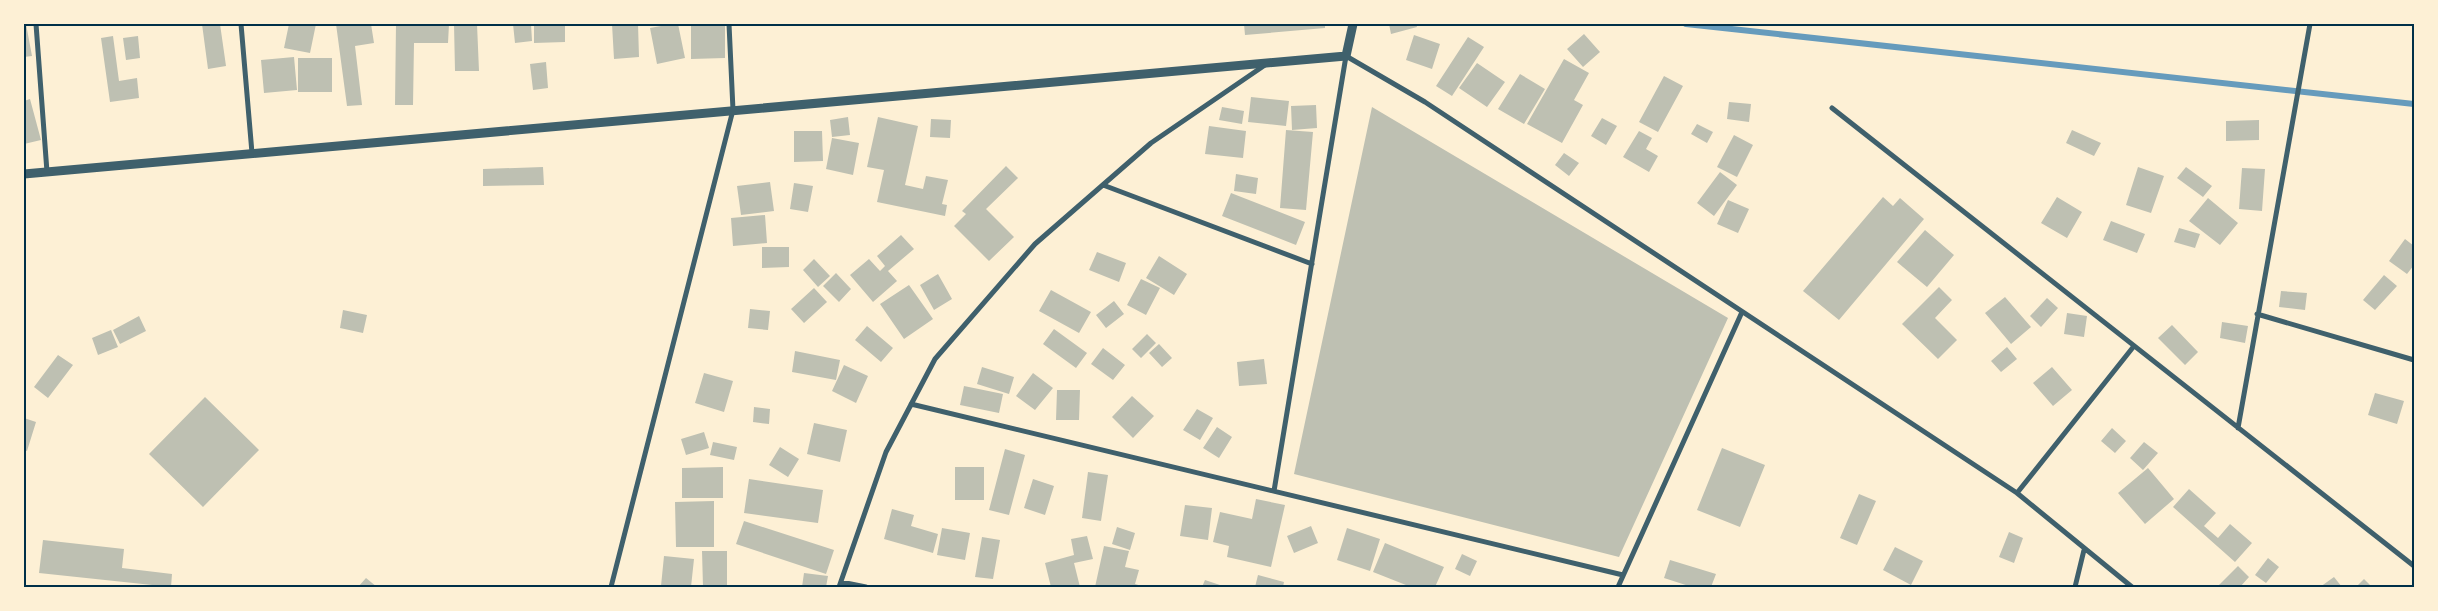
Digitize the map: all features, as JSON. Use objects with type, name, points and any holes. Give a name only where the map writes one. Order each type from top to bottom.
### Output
[{"type":"street","points":[[36,24],[47,172]]},
{"type":"street","points":[[241,24],[252,153]]},
{"type":"street","points":[[611,587],[733,110],[729,24]]},
{"type":"street","points":[[1274,491],[1346,56],[1353,24]]},
{"type":"street","points":[[2238,428],[2310,24]]},
{"type":"street","points":[[24,174],[1346,56],[1425,102],[2017,493],[2084,550],[2132,587]]},
{"type":"street","points":[[866,587],[840,585],[886,452],[935,359],[1035,244],[1151,143],[1269,62]]},
{"type":"street","points":[[1832,108],[2414,566]]},
{"type":"street","points":[[1103,185],[1312,264]]},
{"type":"street","points":[[1618,587],[1742,312]]},
{"type":"street","points":[[2257,314],[2414,360]]},
{"type":"street","points":[[2017,493],[2134,346]]},
{"type":"street","points":[[911,404],[1623,575]]},
{"type":"street","points":[[2075,587],[2084,550]]},
{"type":"building","points":[[24,24],[26,24],[32,56],[24,57]]},
{"type":"building","points":[[202,24],[220,24],[226,66],[208,69]]},
{"type":"building","points":[[289,24],[316,24],[310,53],[284,48]]},
{"type":"building","points":[[336,24],[371,24],[374,43],[355,46],[362,105],[347,106]]},
{"type":"building","points":[[396,24],[449,24],[448,43],[414,43],[413,105],[395,105]]},
{"type":"building","points":[[454,24],[477,24],[479,71],[455,71]]},
{"type":"building","points":[[513,24],[531,24],[532,41],[515,43]]},
{"type":"building","points":[[534,24],[565,24],[565,42],[534,43]]},
{"type":"building","points":[[612,24],[638,24],[639,57],[614,59]]},
{"type":"building","points":[[678,24],[685,58],[657,64],[650,28]]},
{"type":"building","points":[[691,24],[725,24],[725,58],[691,59]]},
{"type":"building","points":[[1244,24],[1325,24],[1325,28],[1245,35]]},
{"type":"building","points":[[1389,24],[1416,24],[1417,27],[1391,34]]},
{"type":"building","points":[[1584,34],[1600,52],[1583,67],[1567,49]]},
{"type":"building","points":[[1414,35],[1440,44],[1432,69],[1406,60]]},
{"type":"building","points":[[113,36],[119,81],[137,78],[139,98],[110,102],[101,38]]},
{"type":"building","points":[[138,36],[140,58],[126,60],[123,38]]},
{"type":"building","points":[[1468,37],[1484,47],[1452,96],[1436,86]]},
{"type":"building","points":[[294,57],[297,90],[264,93],[261,60]]},
{"type":"building","points":[[298,58],[332,58],[332,92],[298,92]]},
{"type":"building","points":[[1564,59],[1589,73],[1574,100],[1583,105],[1562,143],[1527,124]]},
{"type":"building","points":[[546,62],[548,88],[533,90],[530,64]]},
{"type":"building","points":[[1477,63],[1505,82],[1487,107],[1459,88]]},
{"type":"building","points":[[1520,74],[1545,89],[1524,124],[1498,109]]},
{"type":"building","points":[[1664,76],[1683,86],[1658,132],[1639,122]]},
{"type":"building","points":[[1251,97],[1289,101],[1286,126],[1248,122]]},
{"type":"building","points":[[30,99],[41,140],[24,144],[24,101]]},
{"type":"building","points":[[1729,102],[1751,104],[1749,122],[1727,119]]},
{"type":"building","points":[[1316,105],[1317,128],[1292,130],[1291,106]]},
{"type":"building","points":[[1222,107],[1244,111],[1242,124],[1219,120]]},
{"type":"building","points":[[1372,107],[1728,318],[1619,557],[1294,474]]},
{"type":"building","points":[[848,117],[850,135],[832,137],[830,120]]},
{"type":"building","points":[[878,117],[918,126],[905,185],[923,189],[926,176],[948,180],[942,204],[947,205],[945,216],[877,202],[884,170],[867,167]]},
{"type":"building","points":[[1602,118],[1617,126],[1606,145],[1591,136]]},
{"type":"building","points":[[931,119],[951,120],[950,138],[930,137]]},
{"type":"building","points":[[2259,120],[2259,140],[2226,141],[2226,121]]},
{"type":"building","points":[[1697,124],[1713,132],[1707,143],[1691,134]]},
{"type":"building","points":[[1209,126],[1246,131],[1243,158],[1205,154]]},
{"type":"building","points":[[1286,130],[1313,132],[1306,210],[1280,208]]},
{"type":"building","points":[[2072,130],[2101,143],[2094,156],[2066,143]]},
{"type":"building","points":[[794,131],[822,131],[823,161],[794,162]]},
{"type":"building","points":[[1639,131],[1652,138],[1646,149],[1658,156],[1649,172],[1623,157]]},
{"type":"building","points":[[1734,135],[1753,145],[1737,177],[1717,167]]},
{"type":"building","points":[[832,138],[859,143],[853,175],[826,169]]},
{"type":"building","points":[[1564,153],[1579,163],[1569,176],[1555,165]]},
{"type":"building","points":[[1006,166],[1018,178],[986,209],[1014,237],[989,261],[954,226],[966,214],[962,211]]},
{"type":"building","points":[[543,167],[544,185],[483,186],[483,169]]},
{"type":"building","points":[[2138,167],[2164,176],[2151,213],[2126,205]]},
{"type":"building","points":[[2186,167],[2212,186],[2203,197],[2177,178]]},
{"type":"building","points":[[2242,168],[2265,169],[2262,211],[2239,209]]},
{"type":"building","points":[[1720,172],[1737,185],[1714,216],[1697,203]]},
{"type":"building","points":[[1236,174],[1258,178],[1256,194],[1234,191]]},
{"type":"building","points":[[770,182],[774,211],[741,215],[737,186]]},
{"type":"building","points":[[794,183],[813,186],[808,212],[790,209]]},
{"type":"building","points":[[1231,193],[1305,222],[1296,245],[1222,216]]},
{"type":"building","points":[[1883,197],[1893,206],[1900,198],[1924,219],[1839,320],[1803,291]]},
{"type":"building","points":[[2057,197],[2082,212],[2067,238],[2041,223]]},
{"type":"building","points":[[2208,198],[2238,223],[2220,245],[2189,221]]},
{"type":"building","points":[[1728,200],[1749,209],[1738,233],[1717,224]]},
{"type":"building","points":[[765,215],[767,243],[733,246],[731,218]]},
{"type":"building","points":[[2111,221],[2145,234],[2137,253],[2103,240]]},
{"type":"building","points":[[2179,228],[2200,234],[2195,248],[2174,242]]},
{"type":"building","points":[[1925,230],[1954,255],[1927,287],[1897,262]]},
{"type":"building","points":[[901,235],[914,249],[888,271],[897,281],[873,302],[850,275],[869,259],[880,271],[885,266],[877,256]]},
{"type":"building","points":[[2405,239],[2414,246],[2414,265],[2407,274],[2389,261]]},
{"type":"building","points":[[762,247],[789,247],[789,267],[762,268]]},
{"type":"building","points":[[1097,252],[1126,263],[1119,282],[1089,270]]},
{"type":"building","points":[[1159,256],[1187,274],[1174,295],[1146,278]]},
{"type":"building","points":[[814,259],[830,276],[818,287],[803,270]]},
{"type":"building","points":[[836,273],[851,289],[839,302],[823,286]]},
{"type":"building","points":[[938,274],[952,299],[934,310],[920,285]]},
{"type":"building","points":[[2384,275],[2397,286],[2375,310],[2363,300]]},
{"type":"building","points":[[1141,279],[1160,288],[1146,315],[1127,305]]},
{"type":"building","points":[[909,285],[933,319],[904,339],[880,304]]},
{"type":"building","points":[[1939,287],[1952,300],[1935,318],[1957,340],[1938,359],[1902,324]]},
{"type":"building","points":[[814,288],[827,302],[804,323],[791,309]]},
{"type":"building","points":[[1051,290],[1091,312],[1079,333],[1039,311]]},
{"type":"building","points":[[2281,291],[2307,293],[2305,310],[2279,307]]},
{"type":"building","points":[[2005,297],[2031,327],[2011,344],[1985,313]]},
{"type":"building","points":[[2047,298],[2058,308],[2041,327],[2030,316]]},
{"type":"building","points":[[1114,301],[1124,314],[1106,328],[1096,315]]},
{"type":"building","points":[[750,309],[770,311],[768,330],[748,328]]},
{"type":"building","points":[[343,310],[367,315],[363,333],[340,328]]},
{"type":"building","points":[[2067,313],[2087,316],[2084,337],[2064,334]]},
{"type":"building","points":[[139,316],[146,331],[120,344],[113,330]]},
{"type":"building","points":[[2222,322],[2248,326],[2245,343],[2220,338]]},
{"type":"building","points":[[2172,325],[2198,352],[2185,365],[2158,338]]},
{"type":"building","points":[[867,326],[893,348],[881,362],[855,340]]},
{"type":"building","points":[[1054,329],[1087,353],[1076,368],[1043,344]]},
{"type":"building","points":[[111,330],[118,347],[98,355],[92,338]]},
{"type":"building","points":[[1147,334],[1156,343],[1141,358],[1132,349]]},
{"type":"building","points":[[1159,344],[1172,358],[1162,367],[1149,353]]},
{"type":"building","points":[[2007,347],[2017,359],[2001,372],[1991,361]]},
{"type":"building","points":[[1103,348],[1125,365],[1113,380],[1091,364]]},
{"type":"building","points":[[795,351],[840,360],[836,380],[792,372]]},
{"type":"building","points":[[58,355],[73,365],[48,398],[34,387]]},
{"type":"building","points":[[1264,359],[1267,384],[1239,386],[1237,362]]},
{"type":"building","points":[[844,365],[868,376],[856,403],[832,391]]},
{"type":"building","points":[[982,367],[1014,377],[1009,394],[977,384]]},
{"type":"building","points":[[2052,367],[2072,390],[2053,406],[2033,383]]},
{"type":"building","points":[[704,373],[733,381],[724,412],[695,403]]},
{"type":"building","points":[[1033,373],[1053,388],[1035,410],[1016,396]]},
{"type":"building","points":[[964,386],[1003,394],[999,413],[960,405]]},
{"type":"building","points":[[1057,390],[1080,390],[1079,420],[1056,420]]},
{"type":"building","points":[[2375,393],[2404,401],[2397,424],[2368,415]]},
{"type":"building","points":[[1132,396],[1154,416],[1133,438],[1112,417]]},
{"type":"building","points":[[205,397],[259,450],[203,507],[149,454]]},
{"type":"building","points":[[754,407],[770,409],[769,424],[753,422]]},
{"type":"building","points":[[1197,409],[1213,418],[1200,440],[1183,430]]},
{"type":"building","points":[[24,418],[36,422],[27,451],[24,450]]},
{"type":"building","points":[[814,423],[847,430],[840,462],[807,454]]},
{"type":"building","points":[[1217,427],[1232,437],[1219,458],[1203,448]]},
{"type":"building","points":[[2112,428],[2126,441],[2115,453],[2101,441]]},
{"type":"building","points":[[704,432],[709,448],[686,455],[681,439]]},
{"type":"building","points":[[713,442],[737,447],[734,460],[710,455]]},
{"type":"building","points":[[2144,442],[2158,453],[2143,470],[2130,458]]},
{"type":"building","points":[[780,447],[799,459],[788,477],[769,465]]},
{"type":"building","points":[[1722,448],[1765,465],[1740,527],[1697,510]]},
{"type":"building","points":[[1005,449],[1025,455],[1009,515],[989,510]]},
{"type":"building","points":[[723,467],[723,498],[682,498],[682,468]]},
{"type":"building","points":[[955,467],[984,467],[984,500],[955,500]]},
{"type":"building","points":[[2148,468],[2174,499],[2145,524],[2118,493]]},
{"type":"building","points":[[1088,472],[1108,475],[1101,521],[1082,518]]},
{"type":"building","points":[[749,479],[823,490],[818,523],[744,513]]},
{"type":"building","points":[[1033,479],[1054,486],[1045,515],[1024,508]]},
{"type":"building","points":[[2189,489],[2216,513],[2204,526],[2218,538],[2230,524],[2252,543],[2235,562],[2173,507]]},
{"type":"building","points":[[1859,494],[1876,501],[1857,545],[1840,538]]},
{"type":"building","points":[[1256,499],[1285,505],[1271,567],[1227,557],[1229,546],[1213,542],[1220,512],[1252,519]]},
{"type":"building","points":[[714,501],[714,547],[676,547],[675,502]]},
{"type":"building","points":[[1185,505],[1212,508],[1208,540],[1180,536]]},
{"type":"building","points":[[892,509],[914,515],[911,526],[938,534],[933,553],[884,539]]},
{"type":"building","points":[[744,521],[834,550],[826,574],[736,544]]},
{"type":"building","points":[[1311,526],[1318,543],[1294,553],[1287,536]]},
{"type":"building","points":[[1117,527],[1135,533],[1130,550],[1112,544]]},
{"type":"building","points":[[942,528],[970,533],[965,560],[937,555]]},
{"type":"building","points":[[1347,528],[1380,539],[1370,571],[1337,560]]},
{"type":"building","points":[[2009,532],[2023,538],[2014,563],[1999,557]]},
{"type":"building","points":[[1087,536],[1093,559],[1074,563],[1080,587],[1051,587],[1045,563],[1074,555],[1071,539]]},
{"type":"building","points":[[982,537],[1000,540],[993,579],[975,577]]},
{"type":"building","points":[[43,540],[124,549],[122,568],[172,574],[171,587],[39,573]]},
{"type":"building","points":[[1385,543],[1444,567],[1435,587],[1411,587],[1373,572]]},
{"type":"building","points":[[1104,546],[1129,551],[1125,567],[1139,570],[1135,584],[1145,587],[1095,587]]},
{"type":"building","points":[[1895,547],[1923,561],[1911,585],[1883,570]]},
{"type":"building","points":[[702,551],[727,551],[727,587],[703,587]]},
{"type":"building","points":[[1462,554],[1477,561],[1470,576],[1455,569]]},
{"type":"building","points":[[664,556],[694,559],[691,587],[661,586]]},
{"type":"building","points":[[2268,558],[2279,567],[2266,583],[2255,575]]},
{"type":"building","points":[[1670,560],[1716,574],[1711,587],[1692,587],[1664,578]]},
{"type":"building","points":[[2238,566],[2249,577],[2240,587],[2217,587]]},
{"type":"building","points":[[804,573],[828,576],[826,587],[802,587]]},
{"type":"building","points":[[1258,575],[1284,582],[1283,587],[1255,587]]},
{"type":"building","points":[[2334,577],[2342,587],[2320,587]]},
{"type":"building","points":[[366,578],[377,587],[358,587]]},
{"type":"building","points":[[2364,579],[2372,587],[2356,587]]},
{"type":"building","points":[[1205,580],[1226,587],[1202,587]]},
{"type":"waterway","points":[[1686,24],[2414,104]]}]
